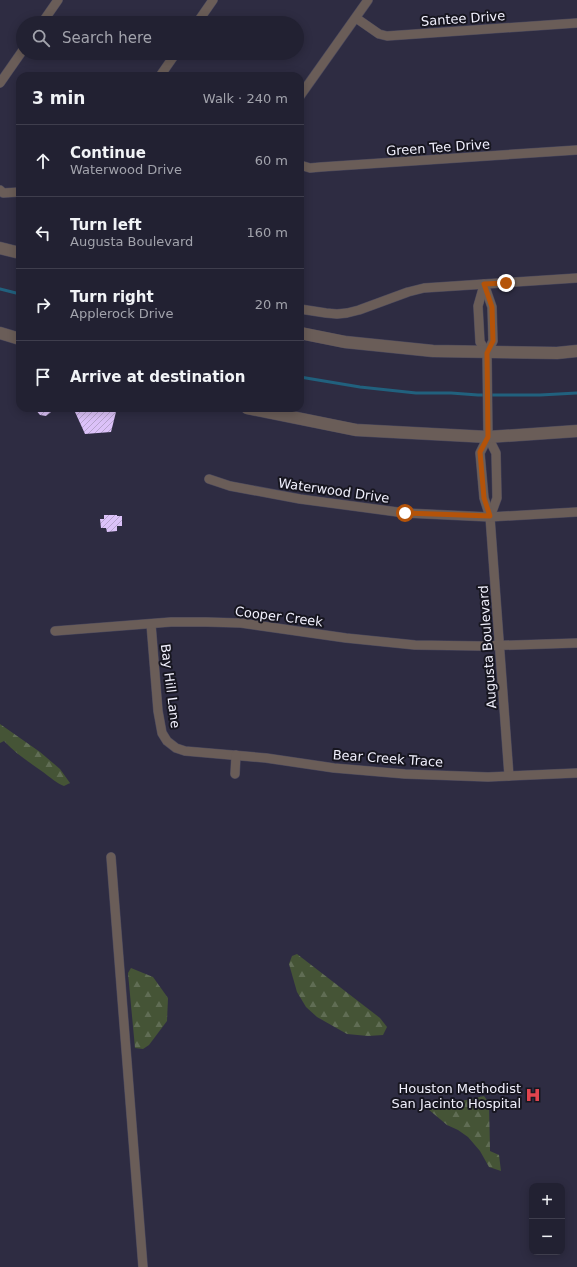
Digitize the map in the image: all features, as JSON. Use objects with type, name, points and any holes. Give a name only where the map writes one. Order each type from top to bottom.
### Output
[{"type":"street","points":[[47,16],[58,0]]},
{"type":"street","points":[[202,16],[214,0]]},
{"type":"street","points":[[304,90],[368,0]]},
{"type":"street","name":"Santee Drive","points":[[356,18],[379,34],[387,36],[577,23]]},
{"type":"street","points":[[0,83],[16,60]]},
{"type":"street","points":[[163,72],[171,60]]},
{"type":"street","name":"Green Tee Drive","points":[[304,166],[320,168],[577,150]]},
{"type":"street","points":[[0,190],[3,193],[16,192]]},
{"type":"street","points":[[0,248],[16,252]]},
{"type":"street","points":[[304,310],[337,314],[347,313],[424,288],[577,278]]},
{"type":"street","name":"Augusta Boulevard","points":[[484,284],[478,306],[480,342],[487,353]]},
{"type":"street","name":"Augusta Boulevard","points":[[484,284],[492,307],[493,341],[487,353],[488,437],[496,453],[497,498],[490,516]]},
{"type":"street","points":[[0,333],[16,338]]},
{"type":"street","points":[[304,334],[345,342],[433,351],[487,353],[557,353],[577,351]]},
{"type":"street","points":[[267,412],[356,430],[488,437],[577,432]]},
{"type":"street","name":"Augusta Boulevard","points":[[488,437],[480,452],[484,498],[490,516],[510,776]]},
{"type":"street","name":"Waterwood Drive","points":[[209,479],[230,486],[266,493],[353,507],[405,513],[490,516],[577,512]]},
{"type":"street","name":"Cooper Creek","points":[[55,631],[151,624],[206,622],[241,623],[380,642],[444,646],[500,646],[577,643]]},
{"type":"street","name":"Bay Hill Lane","points":[[151,624],[158,712],[162,733],[167,741],[176,748],[185,751],[197,752]]},
{"type":"street","name":"Bear Creek Trace","points":[[197,752],[236,755],[334,768],[405,774],[453,776],[577,774]]},
{"type":"street","points":[[235,774],[236,755]]},
{"type":"street","points":[[111,857],[143,1267]]},
{"type":"green space","points":[[0,724],[40,752],[60,769],[70,783],[64,786],[58,783],[18,754],[4,741],[0,743]]},
{"type":"green space","points":[[297,954],[380,1018],[387,1027],[383,1035],[368,1036],[347,1034],[317,1017],[306,1007],[297,992],[289,964],[292,956]]},
{"type":"green space","points":[[131,968],[153,977],[168,998],[167,1021],[149,1045],[143,1049],[135,1048],[128,973]]},
{"type":"green space","points":[[484,1096],[489,1103],[490,1151],[499,1155],[501,1171],[489,1167],[480,1151],[468,1137],[447,1125],[428,1109],[429,1105],[432,1103],[457,1102]]},
{"type":"building","points":[[37,412],[51,412],[46,416],[40,415]]},
{"type":"building","points":[[75,412],[116,412],[111,432],[85,434]]},
{"type":"building","points":[[104,515],[122,516],[122,526],[117,526],[117,531],[107,532],[106,528],[101,528],[100,519],[104,519]]},
{"type":"waterway","points":[[0,289],[16,293]]},
{"type":"waterway","points":[[304,378],[360,387],[416,393],[478,395],[540,395],[577,393]]},
{"type":"place","name":"Houston Methodist San Jacinto Hospital","points":[[533,1095]]},
{"type":"route","points":[[405,513],[490,516],[484,498],[480,452],[488,437],[487,353],[493,341],[492,307],[484,284],[506,283]]}]
